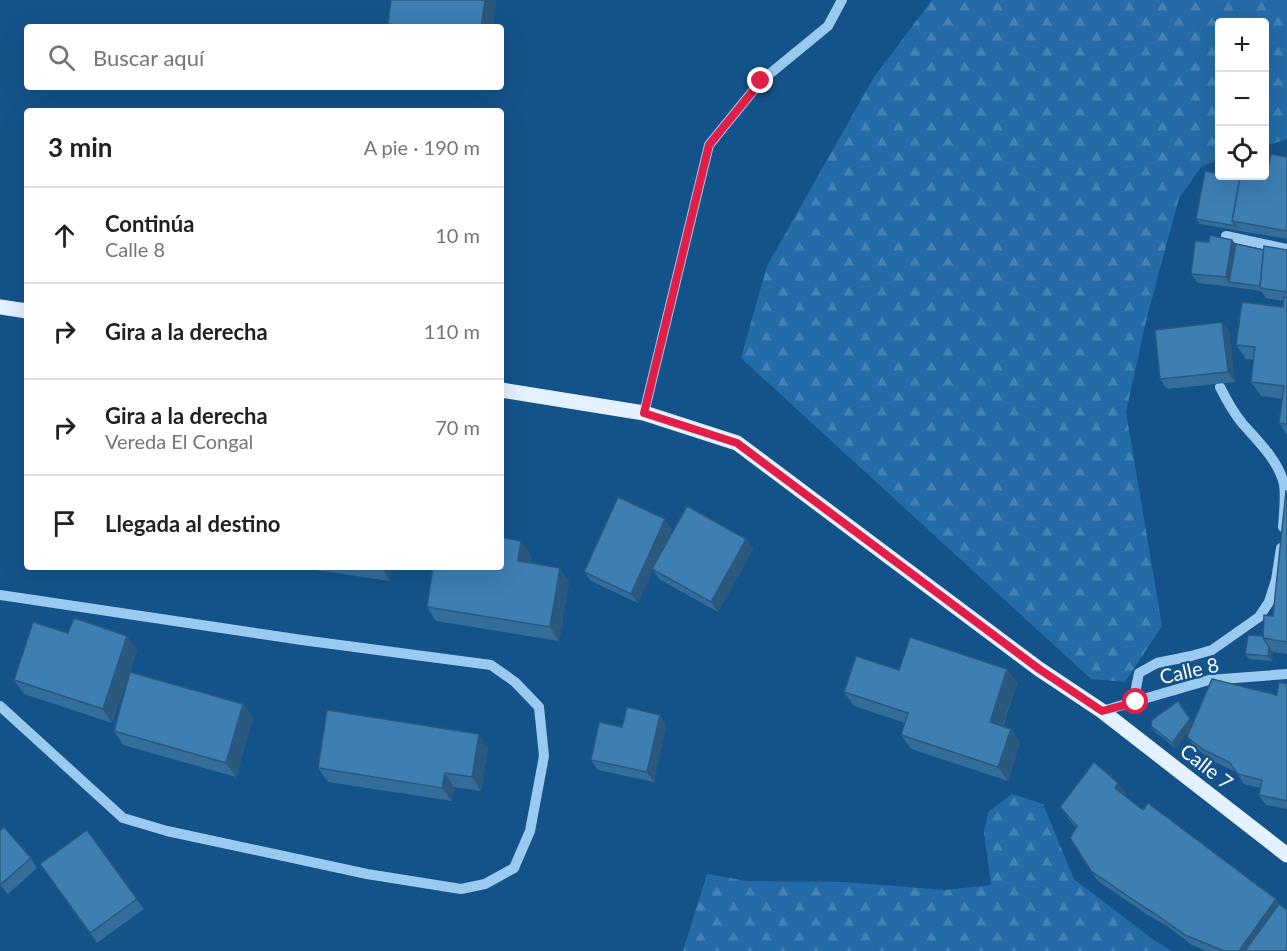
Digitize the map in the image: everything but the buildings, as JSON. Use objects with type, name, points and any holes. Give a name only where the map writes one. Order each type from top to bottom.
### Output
[{"type":"main road","points":[[0,307],[24,311]]},
{"type":"main road","name":"Calle 7","points":[[504,390],[644,413],[737,443],[1039,669],[1096,707],[1287,855]]},
{"type":"street","points":[[644,413],[709,145],[761,81],[828,26],[842,0]]},
{"type":"street","points":[[1226,236],[1287,249]]},
{"type":"street","points":[[1136,702],[1139,674],[1157,663],[1212,650],[1237,633],[1258,617],[1269,602],[1276,580],[1283,528],[1284,484],[1274,462],[1241,422],[1220,387]]},
{"type":"street","points":[[0,595],[302,640],[491,664],[515,682],[539,707],[544,756],[530,831],[514,868],[485,884],[461,889],[367,874],[167,831],[123,818],[0,706]]},
{"type":"street","name":"Calle 8","points":[[1096,707],[1136,702],[1209,680],[1287,674]]},
{"type":"green space","points":[[932,0],[1287,0],[1287,139],[1269,145],[1269,18],[1215,18],[1215,161],[1202,166],[1179,198],[1146,321],[1126,412],[1162,626],[1125,682],[1091,679],[741,358],[767,266],[874,77]]},
{"type":"green space","points":[[1012,794],[1043,804],[1074,879],[1155,941],[1172,951],[683,951],[707,874],[746,881],[845,882],[945,890],[991,885],[984,832],[988,812]]},
{"type":"route","points":[[761,81],[709,145],[644,413],[737,443],[1039,669],[1102,711],[1136,702]]}]
